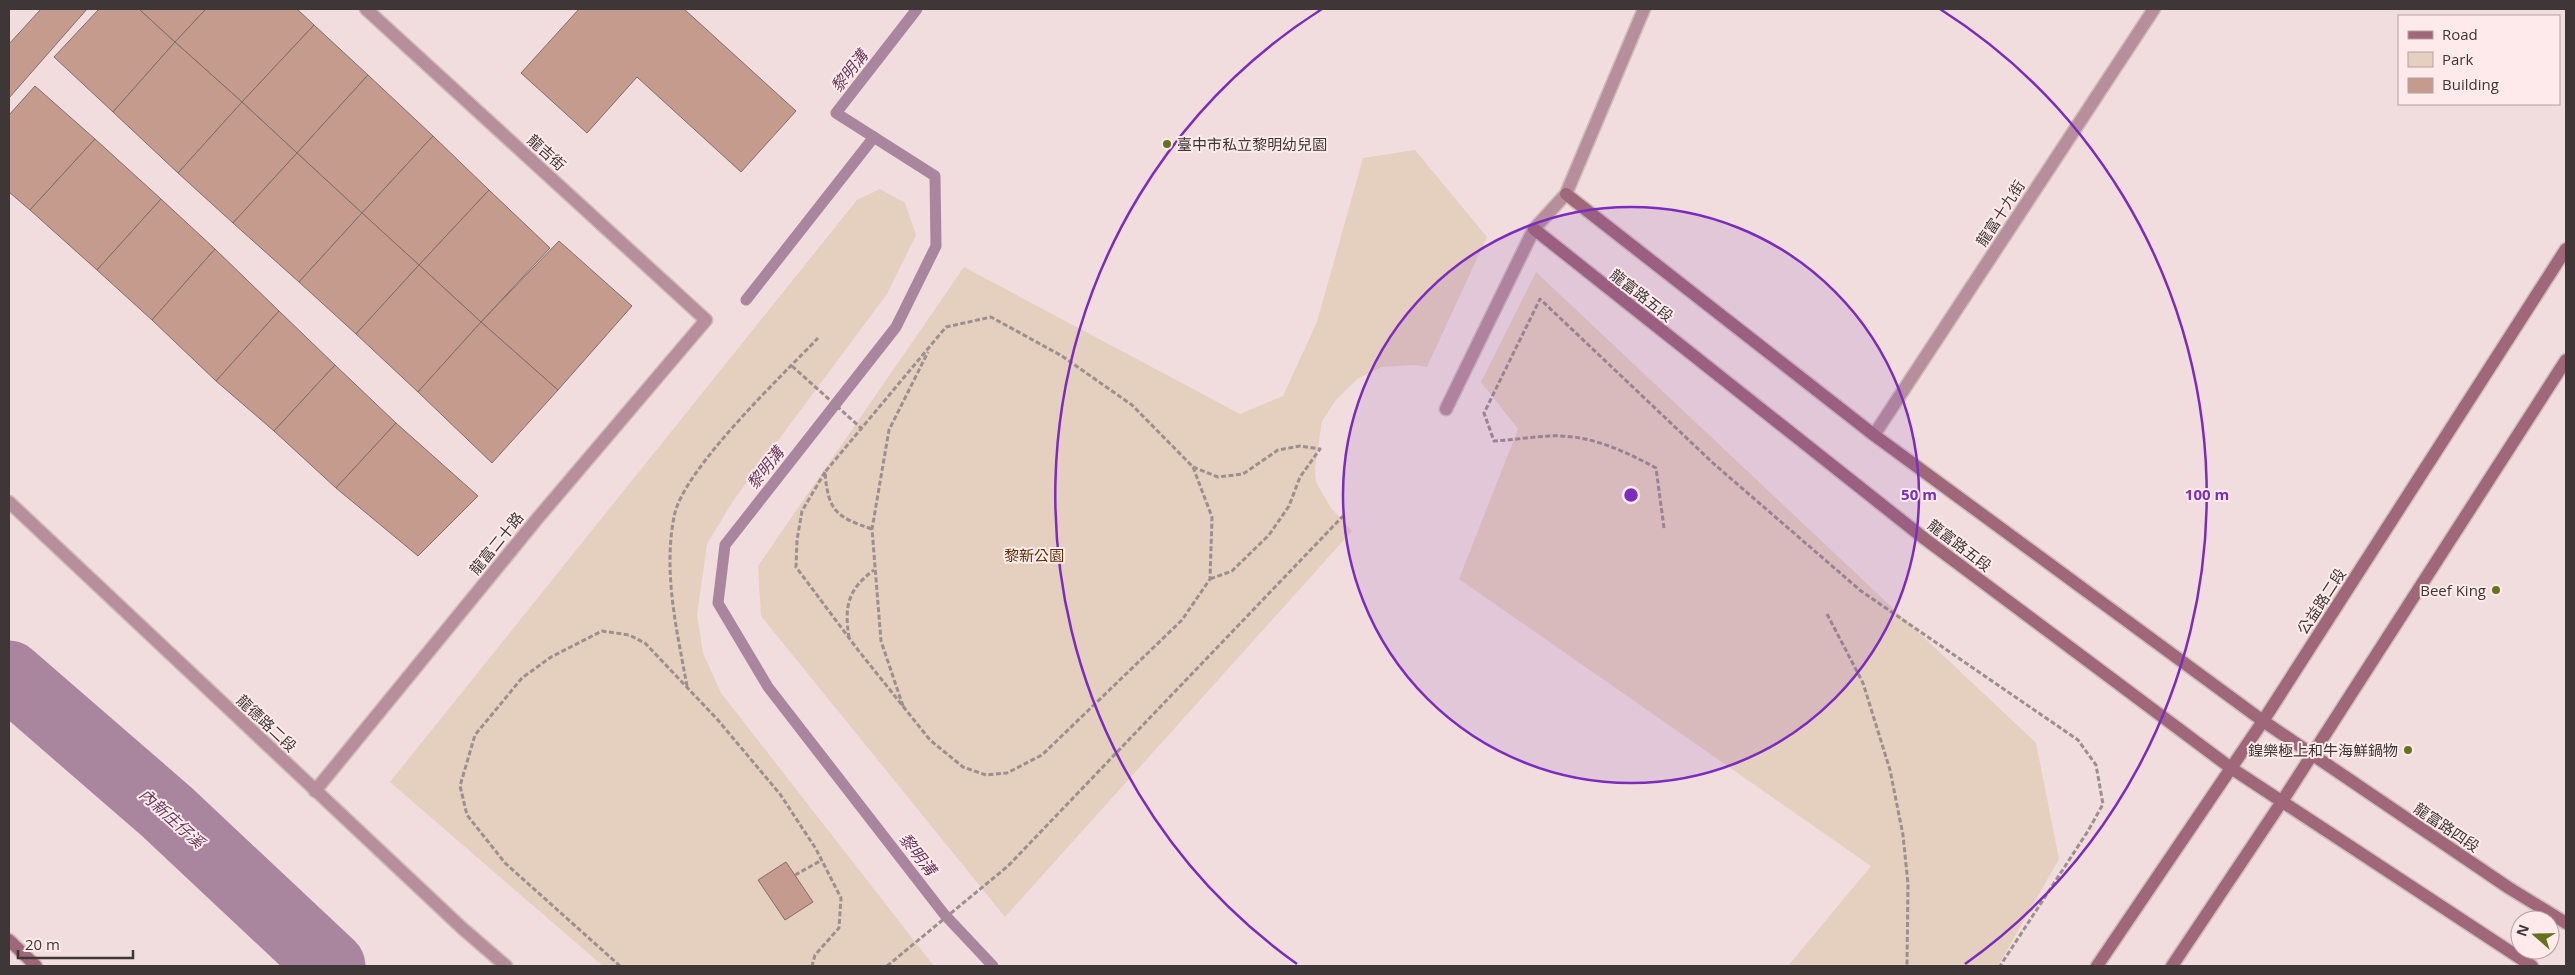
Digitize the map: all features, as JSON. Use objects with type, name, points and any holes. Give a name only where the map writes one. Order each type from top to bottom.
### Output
[{"type":"street","name":"龍吉街","points":[[366,9],[706,320]]},
{"type":"street","points":[[1446,409],[1534,229],[1566,194],[1644,9]]},
{"type":"street","name":"龍富十九街","points":[[1874,435],[2154,9]]},
{"type":"street","points":[[1566,194],[1874,435],[2311,755]]},
{"type":"street","name":"龍富路五段","points":[[1534,229],[1925,539],[2230,768],[2281,803]]},
{"type":"street","name":"公益路二段","points":[[2097,966],[2263,721],[2566,249]]},
{"type":"street","name":"龍富二十路","points":[[315,791],[537,519],[706,320]]},
{"type":"street","points":[[2172,966],[2281,803],[2566,360]]},
{"type":"street","name":"龍德路二段","points":[[9,502],[315,791],[506,966]]},
{"type":"street","name":"龍富路四段","points":[[2311,755],[2509,888],[2566,923]]},
{"type":"street","points":[[2281,803],[2532,966]]},
{"type":"street","points":[[9,940],[36,966]]},
{"type":"path","points":[[1664,528],[1656,468],[1624,450],[1592,440],[1550,436],[1494,441],[1484,413],[1540,299],[1714,464],[1861,591],[2078,740],[2096,765],[2102,804],[2088,831],[2000,966]]},
{"type":"path","points":[[1193,467],[1212,517],[1210,579],[1182,620],[1109,691],[1042,755],[1007,773],[986,775],[963,767],[930,740],[849,638],[796,567],[797,540],[802,512],[825,472],[946,327],[991,317],[1062,356],[1132,405],[1193,467],[1218,477],[1242,474],[1278,450],[1300,446],[1320,449],[1300,477],[1289,506],[1269,535],[1232,571],[1210,579]]},
{"type":"path","points":[[687,687],[671,588],[670,558],[674,515],[687,486],[719,444],[818,338]]},
{"type":"path","points":[[904,709],[881,641],[872,529],[889,430],[930,346]]},
{"type":"path","points":[[792,366],[861,428]]},
{"type":"path","points":[[825,472],[827,494],[838,513],[846,520],[872,529]]},
{"type":"path","points":[[887,966],[1008,866],[1343,516]]},
{"type":"path","points":[[849,638],[846,616],[850,597],[860,581],[874,570]]},
{"type":"path","points":[[1827,614],[1863,683],[1890,770],[1902,835],[1908,884],[1907,966]]},
{"type":"path","points":[[620,966],[505,863],[467,815],[460,786],[475,735],[522,678],[551,657],[602,631],[629,635],[645,643],[687,687],[780,794],[822,860],[841,898],[839,928],[815,955],[812,966]]},
{"type":"path","points":[[795,875],[822,860]]},
{"type":"green space","name":"黎新公園","points":[[1415,150],[1487,237],[1427,367],[1414,365],[1382,367],[1357,379],[1336,400],[1322,421],[1315,468],[1316,482],[1331,508],[1352,531],[1005,917],[761,616],[758,566],[964,267],[1240,414],[1283,396],[1317,322],[1363,158]]},
{"type":"green space","points":[[880,189],[905,203],[916,235],[887,294],[733,501],[707,544],[697,615],[703,653],[721,693],[934,966],[603,966],[390,782],[857,200]]},
{"type":"green space","points":[[1536,272],[2036,743],[2059,859],[1998,966],[1788,966],[1871,866],[1459,579],[1518,429],[1481,382]]},
{"type":"building","points":[[41,9],[87,9],[9,98],[9,44]]},
{"type":"building","points":[[99,9],[139,9],[175,42],[113,112],[54,57]]},
{"type":"building","points":[[139,9],[206,9],[175,42]]},
{"type":"building","points":[[206,9],[297,9],[314,25],[242,102],[175,42]]},
{"type":"building","points":[[579,9],[684,9],[796,111],[741,172],[637,77],[587,133],[521,73]]},
{"type":"building","points":[[314,25],[368,75],[297,153],[242,102]]},
{"type":"building","points":[[175,42],[242,102],[178,173],[113,112]]},
{"type":"building","points":[[368,75],[433,136],[362,213],[297,153]]},
{"type":"building","points":[[35,86],[95,139],[30,210],[9,192],[9,115]]},
{"type":"building","points":[[242,102],[297,153],[233,223],[178,173]]},
{"type":"building","points":[[433,136],[489,190],[419,265],[362,213]]},
{"type":"building","points":[[95,139],[161,199],[97,270],[30,210]]},
{"type":"building","points":[[297,153],[362,213],[299,282],[233,223]]},
{"type":"building","points":[[489,190],[550,248],[481,322],[419,265]]},
{"type":"building","points":[[161,199],[215,249],[152,320],[97,270]]},
{"type":"building","points":[[362,213],[419,265],[356,334],[299,282]]},
{"type":"building","points":[[559,241],[632,306],[558,390],[481,322]]},
{"type":"building","points":[[215,249],[279,311],[216,381],[152,320]]},
{"type":"building","points":[[419,265],[481,322],[418,392],[356,334]]},
{"type":"building","points":[[279,311],[335,365],[274,431],[216,381]]},
{"type":"building","points":[[481,322],[558,390],[492,463],[418,392]]},
{"type":"building","points":[[335,365],[396,423],[336,488],[274,431]]},
{"type":"building","points":[[396,423],[478,496],[418,556],[336,488]]},
{"type":"building","points":[[786,862],[813,902],[785,920],[758,880]]},
{"type":"waterway","name":"黎明溝","points":[[917,9],[836,113],[935,176],[936,246],[896,327],[725,545],[718,603],[768,687],[944,914],[993,966]]},
{"type":"waterway","points":[[746,300],[874,137]]},
{"type":"waterway","name":"內新庄仔溪","points":[[9,675],[167,812],[331,966]]},
{"type":"place","name":"臺中市私立黎明幼兒園","points":[[1167,144]]},
{"type":"place","name":"Beef King","points":[[2496,590]]},
{"type":"place","name":"鍠樂極上和牛海鮮鍋物","points":[[2408,750]]}]
